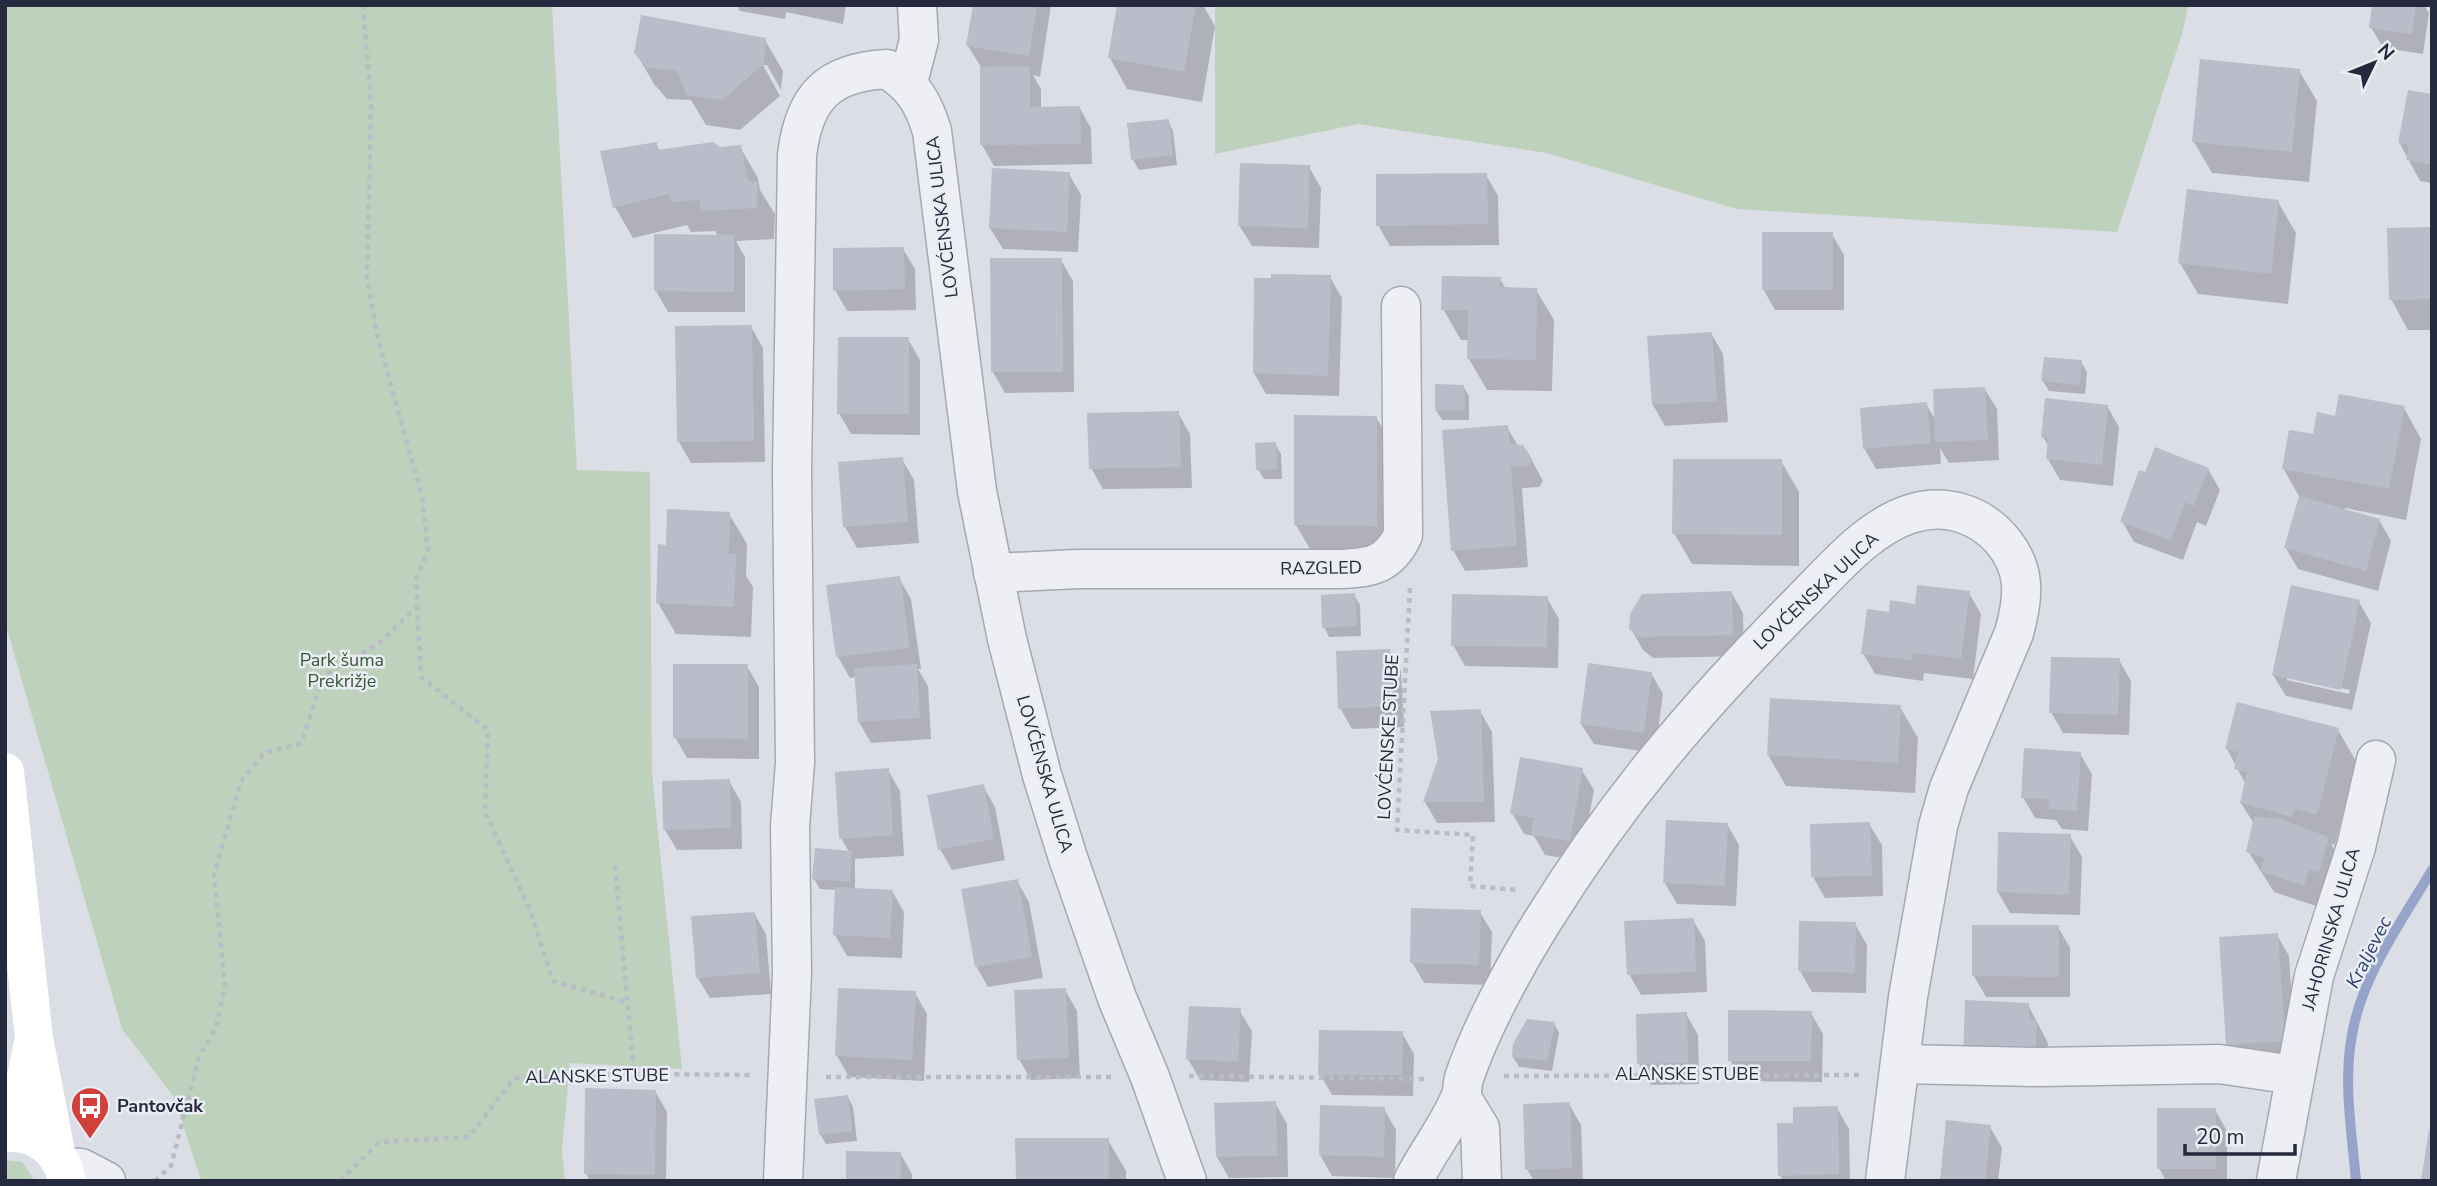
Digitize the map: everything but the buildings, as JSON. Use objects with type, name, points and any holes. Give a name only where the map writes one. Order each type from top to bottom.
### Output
[{"type":"main road","points":[[5,772],[34,1038],[63,1167]]},
{"type":"main road","points":[[5,1121],[26,1077],[34,1038]]},
{"type":"main road","points":[[5,1133],[26,1133],[43,1140],[63,1167]]},
{"type":"street","points":[[783,1181],[792,973],[790,826],[795,763],[793,323],[800,129],[806,111],[818,95],[829,84],[847,76],[887,69],[908,82],[919,40],[917,5]]},
{"type":"street","name":"LOVĆENSKA ULICA","points":[[908,82],[924,106],[932,131],[965,412],[993,573],[1042,775],[1117,998],[1150,1077],[1187,1181]]},
{"type":"street","points":[[1389,559],[1403,535],[1401,306]]},
{"type":"street","name":"LOVĆENSKA ULICA","points":[[1413,1181],[1446,1088],[1464,1079],[1540,924],[1603,829],[1673,737],[1729,676],[1845,559],[1890,523],[1909,514],[1948,509],[1968,515],[1999,537],[2013,554],[2023,587],[2022,606],[2014,633],[1949,788],[1938,826],[1908,997],[1887,1069],[1885,1181]]},
{"type":"street","name":"RAZGLED","points":[[993,573],[1090,569],[1370,568],[1389,559]]},
{"type":"street","name":"JAHORINSKA ULICA","points":[[2276,1181],[2294,1075],[2315,976],[2356,847],[2376,760]]},
{"type":"street","points":[[1887,1069],[2219,1064],[2294,1075]]},
{"type":"street","points":[[1446,1088],[1480,1128],[1482,1181]]},
{"type":"street","points":[[63,1167],[81,1168],[106,1181]]},
{"type":"path","points":[[363,5],[371,105],[367,278],[378,339],[422,496],[428,551],[416,579],[421,677],[488,730],[485,812],[530,910],[553,981],[629,1003]]},
{"type":"path","name":"LOVĆENSKE STUBE","points":[[1389,559],[1410,587],[1397,831],[1473,835],[1470,886],[1560,893]]},
{"type":"path","points":[[155,1181],[171,1166],[199,1057],[216,1028],[225,986],[214,874],[241,781],[264,753],[301,743],[324,675],[378,644],[417,606]]},
{"type":"path","points":[[615,866],[634,1074]]},
{"type":"path","name":"ALANSKE STUBE","points":[[1503,1076],[1887,1069]]},
{"type":"path","name":"ALANSKE STUBE","points":[[340,1181],[379,1142],[469,1137],[514,1078],[634,1074],[760,1075]]},
{"type":"path","points":[[1178,1076],[1446,1088]]},
{"type":"path","points":[[816,1077],[1119,1077]]},
{"type":"green space","name":"Park šuma Prekrižje","points":[[5,5],[552,5],[577,470],[650,472],[652,772],[682,1069],[570,1063],[562,1151],[565,1181],[201,1181],[174,1097],[122,1029],[5,622]]},
{"type":"green space","points":[[1215,5],[2188,5],[2183,31],[2117,232],[1737,209],[1547,153],[1358,124],[1215,154]]},
{"type":"green space","points":[[5,1160],[22,1162],[35,1181],[5,1181]]},
{"type":"waterway","name":"Kraljevec","points":[[2356,1181],[2348,1071],[2357,1013],[2364,991],[2384,949],[2432,870]]},
{"type":"place","name":"Pantovčak","points":[[90,1140]]}]
